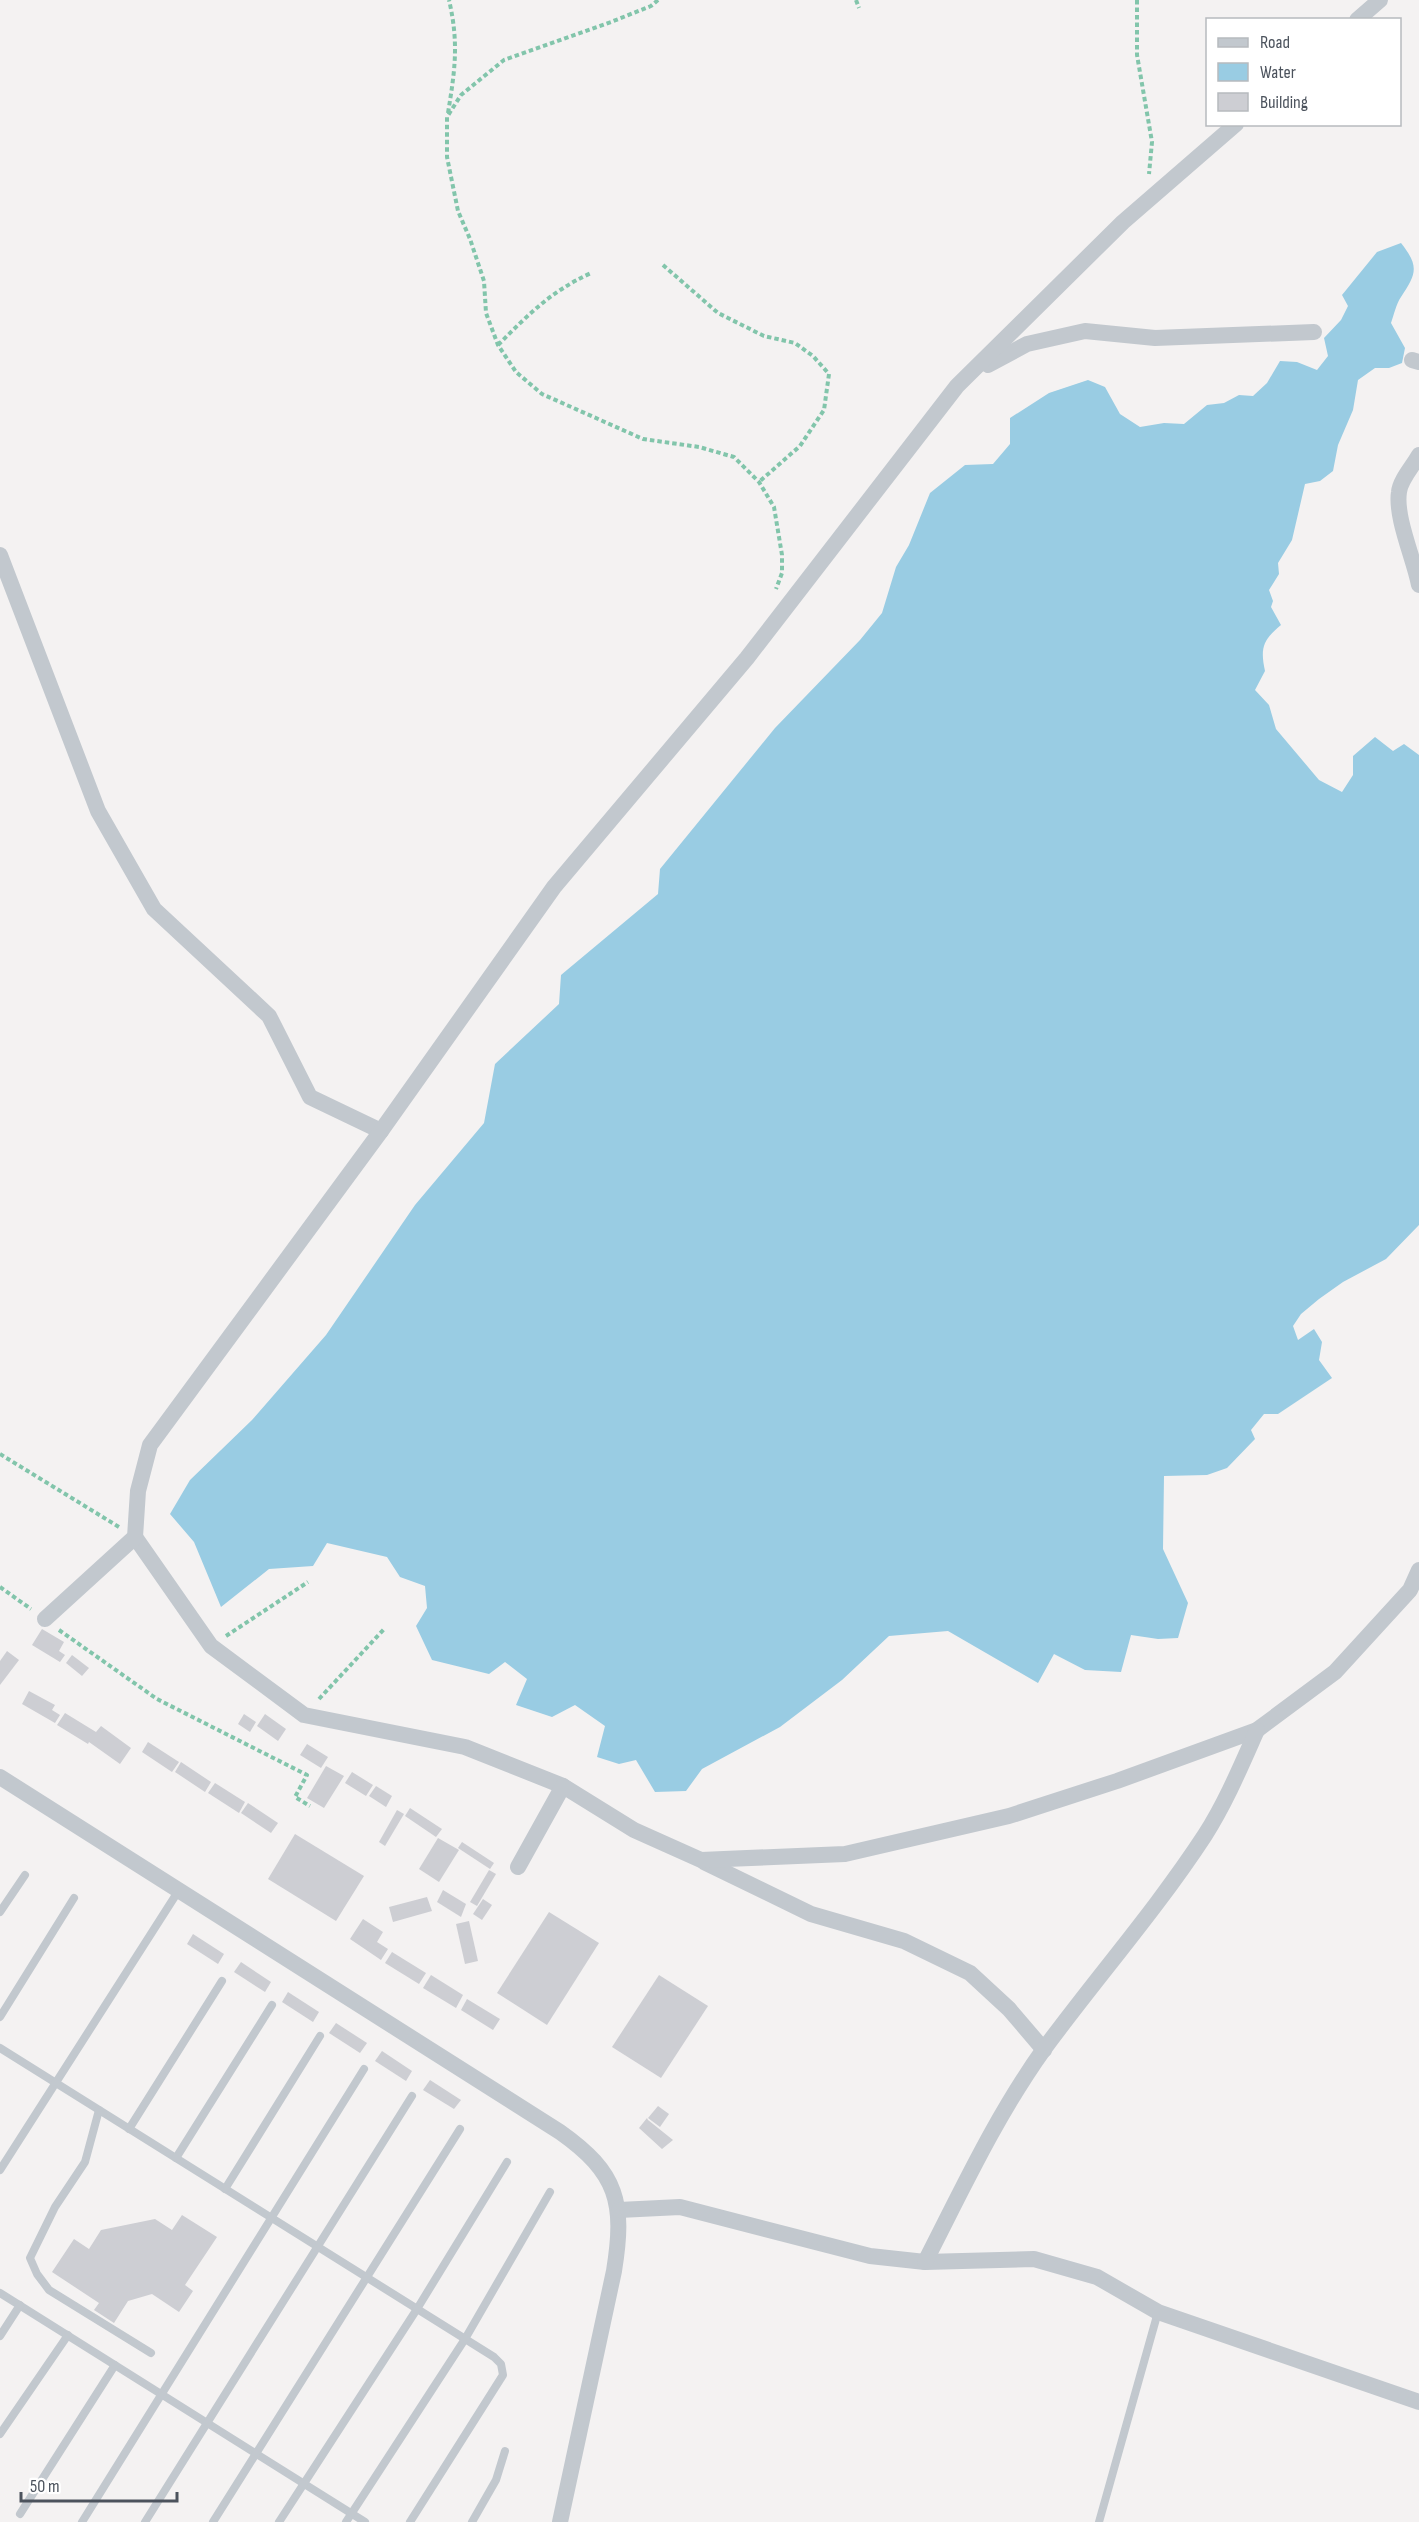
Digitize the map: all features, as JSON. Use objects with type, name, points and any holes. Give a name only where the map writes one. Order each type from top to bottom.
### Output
[{"type":"street","points":[[1359,18],[1380,0]]},
{"type":"street","points":[[1044,2050],[1009,2009],[970,1973],[904,1941],[811,1914],[634,1830],[563,1786],[465,1747],[304,1715],[211,1646],[135,1537],[138,1491],[150,1445],[381,1131],[554,887],[747,658],[957,386],[972,374],[1123,222],[1234,126]]},
{"type":"street","points":[[972,374],[1027,344],[1085,332],[1155,338],[1314,332]]},
{"type":"street","points":[[1419,455],[1399,490],[1398,509],[1415,563],[1419,585]]},
{"type":"street","points":[[0,555],[98,811],[154,909],[269,1016],[310,1097],[381,1131]]},
{"type":"street","points":[[45,1619],[135,1537]]},
{"type":"street","points":[[701,1860],[845,1854],[1009,1816],[1117,1781],[1257,1730],[1335,1672],[1410,1590],[1419,1570]]},
{"type":"street","points":[[925,2262],[993,2129],[1044,2050],[1150,1914],[1206,1833],[1233,1785],[1257,1730]]},
{"type":"street","points":[[0,1777],[567,2137],[586,2152],[604,2174],[619,2210],[620,2236],[560,2522]]},
{"type":"street","points":[[518,1867],[563,1786]]},
{"type":"street","points":[[619,2210],[680,2207],[870,2256],[925,2262],[1034,2259],[1097,2277],[1158,2312],[1419,2402]]},
{"type":"lane","points":[[0,1912],[25,1875]]},
{"type":"lane","points":[[0,2170],[179,1890]]},
{"type":"lane","points":[[0,2017],[74,1898]]},
{"type":"lane","points":[[129,2128],[222,1981]]},
{"type":"lane","points":[[176,2158],[272,2005]]},
{"type":"lane","points":[[225,2188],[320,2036]]},
{"type":"lane","points":[[0,2048],[494,2357],[501,2364],[503,2375],[410,2522]]},
{"type":"lane","points":[[82,2522],[364,2070]]},
{"type":"lane","points":[[145,2522],[412,2096]]},
{"type":"lane","points":[[99,2110],[85,2162],[55,2207],[30,2258],[37,2274],[49,2290],[151,2353]]},
{"type":"lane","points":[[213,2522],[460,2129]]},
{"type":"lane","points":[[279,2522],[417,2309],[507,2162]]},
{"type":"lane","points":[[346,2522],[465,2339],[550,2192]]},
{"type":"lane","points":[[0,2293],[365,2522]]},
{"type":"lane","points":[[0,2336],[20,2305]]},
{"type":"lane","points":[[1099,2522],[1158,2312]]},
{"type":"lane","points":[[0,2434],[68,2335]]},
{"type":"lane","points":[[20,2514],[115,2365]]},
{"type":"lane","points":[[472,2522],[496,2480],[505,2451]]},
{"type":"path","points":[[449,0],[455,24],[457,59],[447,117],[447,157],[458,211],[484,281],[486,313],[498,345],[516,372],[543,394],[643,439],[699,447],[734,457],[759,482],[774,507],[782,555],[782,573],[775,592]]},
{"type":"path","points":[[447,117],[461,95],[504,60],[611,22],[651,6],[658,0]]},
{"type":"path","points":[[856,0],[859,8]]},
{"type":"path","points":[[1137,0],[1137,55],[1152,142],[1149,180]]},
{"type":"path","points":[[663,265],[718,313],[764,336],[795,343],[813,356],[830,374],[824,410],[800,446],[759,482]]},
{"type":"path","points":[[498,345],[534,309],[564,285],[591,273]]},
{"type":"path","points":[[0,1454],[135,1537]]},
{"type":"path","points":[[211,1646],[308,1582]]},
{"type":"path","points":[[0,1587],[157,1699],[307,1775],[295,1797],[310,1806]]},
{"type":"path","points":[[304,1715],[385,1628]]},
{"type":"water","points":[[1401,243],[1411,258],[1414,270],[1391,323],[1405,348],[1402,363],[1389,368],[1375,368],[1358,380],[1353,410],[1338,445],[1333,471],[1320,481],[1305,484],[1292,540],[1278,563],[1279,574],[1269,590],[1273,601],[1271,607],[1281,625],[1270,635],[1264,645],[1265,671],[1255,690],[1269,705],[1276,729],[1319,780],[1342,792],[1353,775],[1353,756],[1375,737],[1393,751],[1404,744],[1419,755],[1419,1225],[1386,1259],[1343,1282],[1319,1299],[1301,1314],[1293,1326],[1298,1340],[1314,1329],[1322,1342],[1319,1360],[1332,1378],[1278,1414],[1264,1414],[1251,1430],[1255,1439],[1227,1468],[1207,1475],[1164,1476],[1163,1549],[1188,1603],[1178,1638],[1158,1639],[1131,1635],[1121,1672],[1085,1670],[1054,1654],[1038,1683],[948,1631],[889,1636],[842,1680],[780,1727],[702,1769],[686,1791],[655,1792],[636,1760],[619,1764],[597,1757],[605,1726],[575,1705],[552,1717],[516,1705],[527,1679],[505,1662],[489,1674],[432,1660],[416,1626],[427,1608],[425,1586],[400,1577],[387,1557],[327,1543],[313,1566],[269,1569],[221,1607],[194,1542],[170,1514],[190,1480],[252,1420],[326,1335],[415,1205],[484,1123],[495,1064],[559,1004],[561,975],[658,894],[660,869],[775,728],[860,640],[882,613],[896,567],[909,545],[930,493],[965,465],[993,464],[1010,444],[1010,418],[1049,393],[1088,380],[1105,387],[1120,414],[1140,427],[1164,423],[1184,424],[1207,405],[1224,403],[1239,395],[1253,396],[1267,383],[1280,361],[1297,362],[1317,370],[1328,356],[1324,338],[1341,320],[1348,306],[1342,295],[1377,252]]},
{"type":"building","points":[[42,1629],[64,1642],[59,1651],[65,1655],[60,1662],[32,1645]]},
{"type":"building","points":[[7,1651],[19,1660],[0,1685],[0,1661]]},
{"type":"building","points":[[72,1655],[89,1668],[82,1676],[66,1663]]},
{"type":"building","points":[[29,1691],[55,1705],[52,1710],[60,1715],[55,1723],[22,1704]]},
{"type":"building","points":[[65,1713],[96,1732],[101,1726],[131,1748],[120,1764],[89,1742],[88,1744],[57,1725]]},
{"type":"building","points":[[244,1714],[256,1722],[250,1732],[238,1724]]},
{"type":"building","points":[[265,1714],[286,1729],[278,1741],[257,1726]]},
{"type":"building","points":[[148,1742],[179,1762],[172,1772],[142,1752]]},
{"type":"building","points":[[307,1744],[328,1757],[321,1768],[300,1755]]},
{"type":"building","points":[[181,1762],[211,1782],[205,1792],[175,1772]]},
{"type":"building","points":[[326,1766],[344,1776],[324,1808],[307,1798]]},
{"type":"building","points":[[352,1772],[373,1785],[366,1796],[345,1783]]},
{"type":"building","points":[[215,1783],[245,1802],[239,1813],[208,1793]]},
{"type":"building","points":[[376,1786],[392,1796],[386,1807],[369,1796]]},
{"type":"building","points":[[248,1803],[278,1823],[271,1833],[241,1813]]},
{"type":"building","points":[[410,1808],[442,1829],[436,1837],[405,1816]]},
{"type":"building","points":[[397,1810],[404,1814],[385,1846],[379,1842]]},
{"type":"building","points":[[295,1834],[364,1876],[336,1921],[268,1879]]},
{"type":"building","points":[[438,1838],[459,1850],[439,1882],[419,1869]]},
{"type":"building","points":[[462,1842],[494,1863],[490,1869],[458,1848]]},
{"type":"building","points":[[489,1870],[496,1874],[477,1906],[470,1902]]},
{"type":"building","points":[[443,1890],[466,1904],[461,1917],[437,1902]]},
{"type":"building","points":[[427,1897],[432,1911],[393,1922],[389,1907]]},
{"type":"building","points":[[483,1899],[492,1905],[482,1920],[473,1914]]},
{"type":"building","points":[[549,1912],[599,1943],[547,2025],[497,1993]]},
{"type":"building","points":[[363,1919],[383,1932],[377,1942],[388,1949],[381,1960],[350,1939]]},
{"type":"building","points":[[469,1921],[478,1961],[465,1964],[456,1924]]},
{"type":"building","points":[[193,1934],[224,1954],[218,1964],[187,1944]]},
{"type":"building","points":[[392,1952],[426,1973],[419,1984],[385,1963]]},
{"type":"building","points":[[241,1962],[271,1982],[265,1992],[234,1972]]},
{"type":"building","points":[[431,1975],[463,1995],[456,2008],[423,1988]]},
{"type":"building","points":[[659,1975],[708,2006],[661,2078],[612,2047]]},
{"type":"building","points":[[288,1992],[319,2012],[313,2022],[282,2002]]},
{"type":"building","points":[[467,1999],[500,2019],[493,2030],[461,2010]]},
{"type":"building","points":[[336,2023],[367,2043],[360,2053],[329,2033]]},
{"type":"building","points":[[382,2051],[412,2071],[406,2081],[375,2061]]},
{"type":"building","points":[[430,2080],[461,2100],[454,2109],[423,2090]]},
{"type":"building","points":[[658,2106],[669,2114],[660,2127],[648,2118]]},
{"type":"building","points":[[647,2118],[673,2140],[662,2149],[639,2128]]},
{"type":"building","points":[[182,2215],[217,2237],[185,2285],[193,2291],[179,2312],[152,2294],[128,2301],[114,2323],[94,2310],[99,2303],[52,2272],[74,2239],[89,2249],[101,2230],[155,2219],[172,2230]]}]
